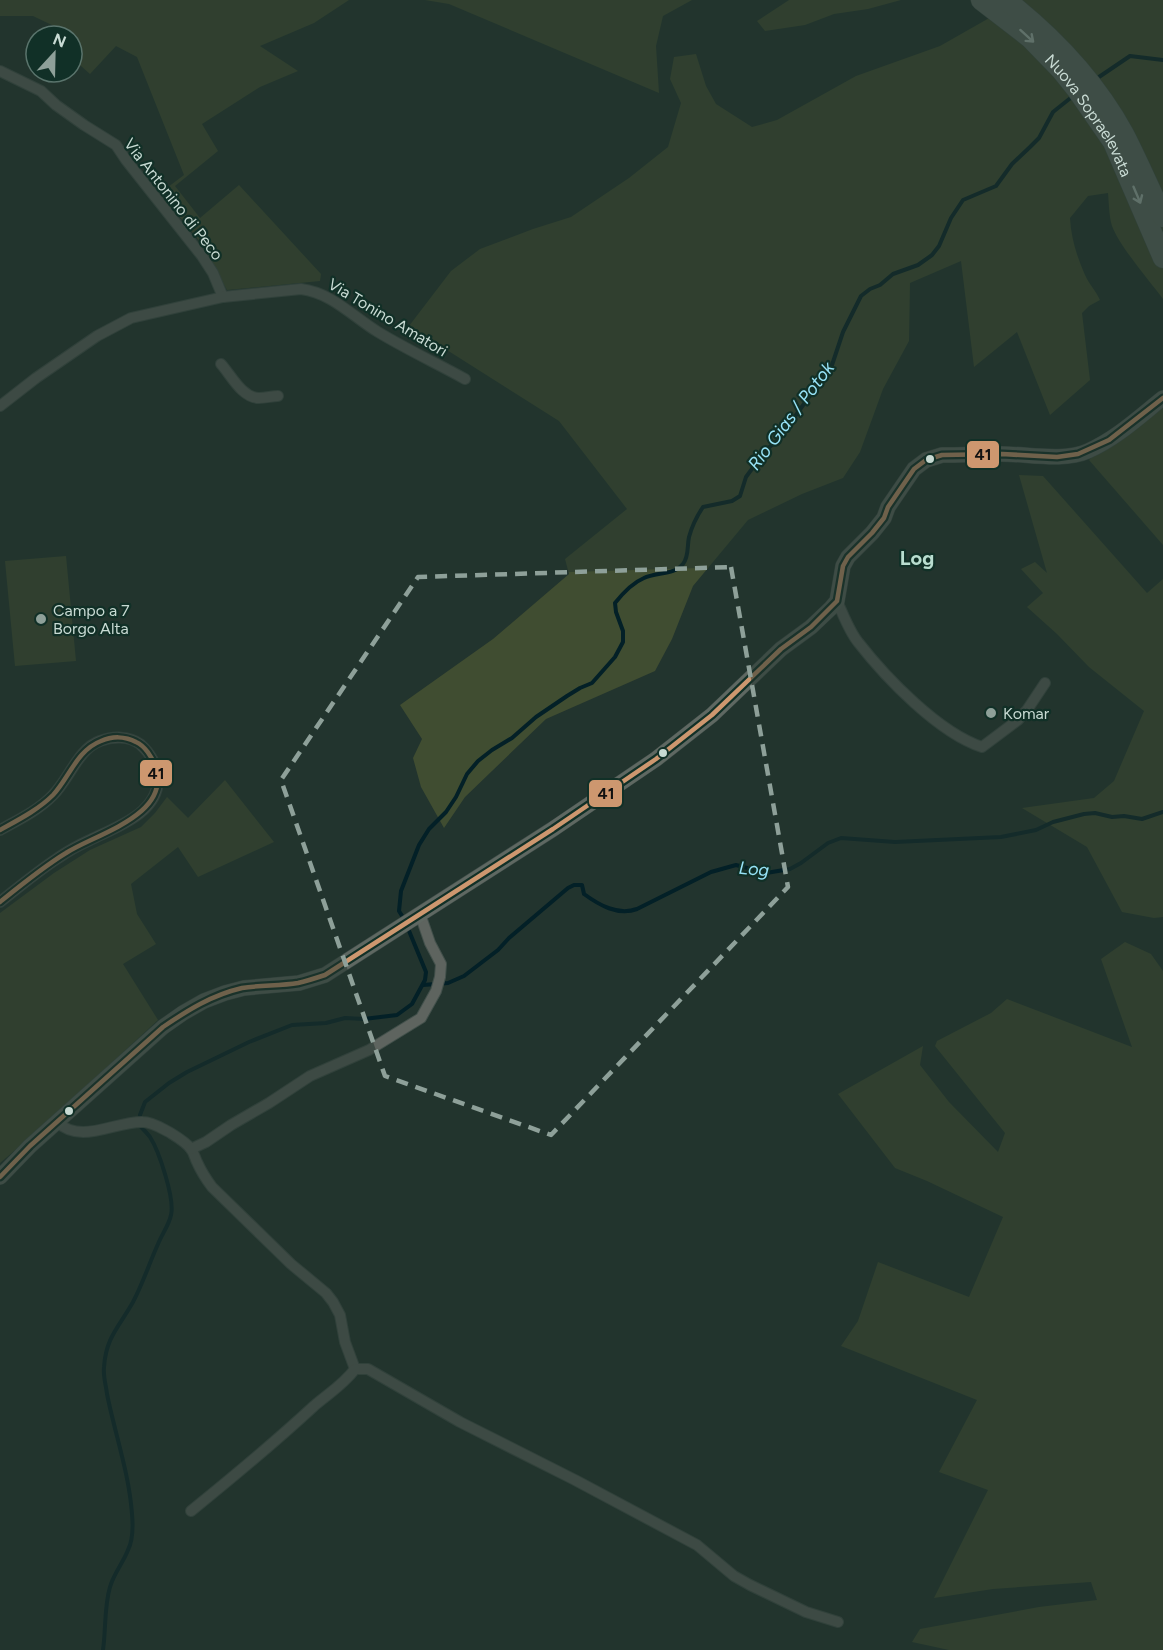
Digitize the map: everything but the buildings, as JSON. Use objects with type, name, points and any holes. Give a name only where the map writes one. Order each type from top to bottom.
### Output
[{"type":"highway","name":"Nuova Sopraelevata","points":[[981,0],[1030,38],[1061,70],[1082,97],[1113,142],[1163,258]]},
{"type":"highway","name":"Nuova Sopraelevata","points":[[1006,0],[1054,42],[1089,82],[1123,133],[1163,217]]},
{"type":"street","name":"Via Antonino di Peco","points":[[0,71],[41,91],[65,112],[116,145],[202,256],[213,273],[223,297]]},
{"type":"street","name":"Via Tonino Amatori","points":[[0,406],[97,336],[131,318],[223,297],[301,289],[326,295],[376,330],[465,379]]},
{"type":"street","points":[[222,364],[230,377],[250,397],[278,396]]},
{"type":"street","points":[[0,1177],[30,1146],[164,1027],[183,1013],[204,1001],[244,988],[299,983],[325,975],[553,829],[656,759],[712,715],[781,649],[811,627],[837,601],[843,567],[848,557],[884,518],[888,507],[914,469],[926,460],[942,455],[1041,456],[1087,452],[1114,437],[1163,398]]},
{"type":"street","points":[[837,601],[856,641],[890,679],[940,724],[974,745],[982,747],[1018,720],[1045,683]]},
{"type":"street","points":[[0,830],[32,812],[53,796],[84,752],[99,741],[127,738],[139,744],[150,756],[158,771],[155,794],[140,813],[57,859],[0,902]]},
{"type":"street","points":[[191,1149],[206,1142],[310,1076],[369,1050],[421,1018],[436,991],[441,964],[430,943],[420,914]]},
{"type":"street","points":[[57,1122],[64,1129],[74,1132],[95,1131],[146,1122],[179,1138],[191,1149],[202,1173],[212,1187],[333,1302],[340,1315],[345,1342],[355,1369]]},
{"type":"street","points":[[191,1511],[273,1444],[348,1379],[355,1369]]},
{"type":"street","points":[[355,1369],[368,1369],[460,1422],[697,1545],[734,1576],[750,1585],[806,1612],[838,1622]]},
{"type":"highlighted area","points":[[731,567],[788,887],[551,1135],[385,1076],[281,780],[418,577]]},
{"type":"green space","points":[[0,0],[349,0],[314,23],[260,46],[298,71],[260,87],[202,124],[218,151],[175,186],[200,218],[239,185],[321,274],[320,281],[227,290],[200,242],[160,193],[184,175],[137,57],[116,46],[90,74],[84,69],[84,24],[50,24],[33,16],[0,16]]},
{"type":"green space","points":[[425,0],[692,0],[663,16],[656,46],[659,93],[449,4]]},
{"type":"green space","points":[[789,0],[901,0],[868,9],[834,14],[805,25],[765,31],[757,21]]},
{"type":"green space","points":[[970,0],[1163,0],[1163,299],[1116,234],[1111,222],[1108,193],[1088,196],[1070,218],[1079,261],[1100,300],[1082,313],[1090,380],[1050,415],[1017,332],[974,367],[961,261],[910,283],[909,341],[883,389],[860,452],[843,478],[802,494],[748,520],[693,586],[672,639],[655,671],[546,719],[465,797],[444,828],[421,787],[413,758],[422,739],[400,705],[493,639],[569,574],[565,559],[627,509],[559,421],[409,326],[451,271],[480,249],[571,217],[629,178],[668,147],[681,103],[670,79],[674,57],[696,54],[706,86],[716,104],[752,127],[777,120],[856,76],[940,46],[991,17]]},
{"type":"green space","points":[[1163,408],[1163,545],[1089,460],[1123,427]]},
{"type":"green space","points":[[1019,475],[1043,476],[1147,593],[1163,579],[1163,917],[1154,918],[1122,912],[1087,847],[1022,808],[1094,798],[1114,781],[1144,711],[1089,667],[1027,607],[1043,593],[1021,569],[1035,562],[1047,573]]},
{"type":"green space","name":"Campo a 7 Borgo Alta","points":[[66,556],[76,661],[15,666],[5,561]]},
{"type":"green space","points":[[225,780],[274,842],[198,877],[178,847],[131,884],[137,914],[156,944],[123,964],[158,1020],[0,1163],[0,913],[54,873],[90,850],[141,827],[167,797],[188,818]]},
{"type":"green space","points":[[1125,942],[1151,954],[1163,971],[1163,1650],[949,1650],[912,1642],[920,1629],[1039,1607],[1097,1600],[1091,1582],[993,1589],[934,1598],[988,1490],[939,1472],[977,1400],[841,1346],[858,1321],[878,1262],[969,1297],[1003,1217],[895,1168],[838,1094],[923,1046],[920,1065],[949,1102],[998,1152],[1005,1133],[935,1046],[937,1041],[991,1013],[1007,999],[1132,1047],[1101,959]]},
{"type":"waterway","name":"Rio Gias / Potok","points":[[1096,79],[1130,56],[1163,60]]},
{"type":"waterway","name":"Rio Gias / Potok","points":[[404,919],[399,911],[401,891],[419,845],[429,829],[446,812],[467,774],[478,761],[512,738],[536,717],[580,688],[592,683],[615,657],[623,642],[623,631],[615,603],[640,580],[670,572],[683,564],[687,555],[689,537],[703,507],[732,501],[740,496],[746,477],[766,450],[778,440],[832,365],[843,332],[861,296],[893,274],[918,265],[932,255],[963,200],[996,186],[1012,164],[1039,138],[1053,112],[1073,96]]},
{"type":"waterway","name":"Log","points":[[423,985],[448,983],[464,976],[574,885],[582,885],[584,894],[602,905],[616,910],[630,911],[711,872],[736,865],[766,873],[790,869],[828,843],[841,838],[895,842],[1001,837],[1036,830],[1053,822],[1084,814],[1095,813],[1112,817],[1142,819],[1163,812]]},
{"type":"waterway","points":[[140,1115],[145,1102],[187,1072],[249,1042],[292,1025],[326,1023],[345,1018],[364,1019],[397,1015],[412,1004],[425,980],[426,972],[407,926]]},
{"type":"waterway","points":[[103,1650],[110,1587],[132,1537],[128,1484],[110,1409],[104,1371],[105,1357],[110,1340],[140,1288],[169,1222],[172,1208],[158,1153],[150,1137],[141,1127]]},
{"type":"transit line","name":"41","points":[[0,1177],[30,1146],[163,1027],[210,999],[231,991],[249,987],[298,983],[325,975],[553,829],[656,759],[712,715],[781,649],[811,627],[837,601],[843,566],[848,557],[884,518],[888,507],[914,469],[926,460],[942,455],[1002,454],[1057,457],[1078,454],[1109,440],[1163,398]]},
{"type":"transit line","name":"41","points":[[0,830],[28,814],[53,795],[79,758],[101,741],[118,737],[132,740],[145,749],[154,763],[158,783],[153,798],[142,810],[128,821],[57,858],[0,902]]},
{"type":"place","name":"Campo a 7 Borgo Alta","points":[[41,619]]},
{"type":"place","name":"Komar","points":[[991,713]]},
{"type":"district","name":"Log","points":[[917,558]]}]
